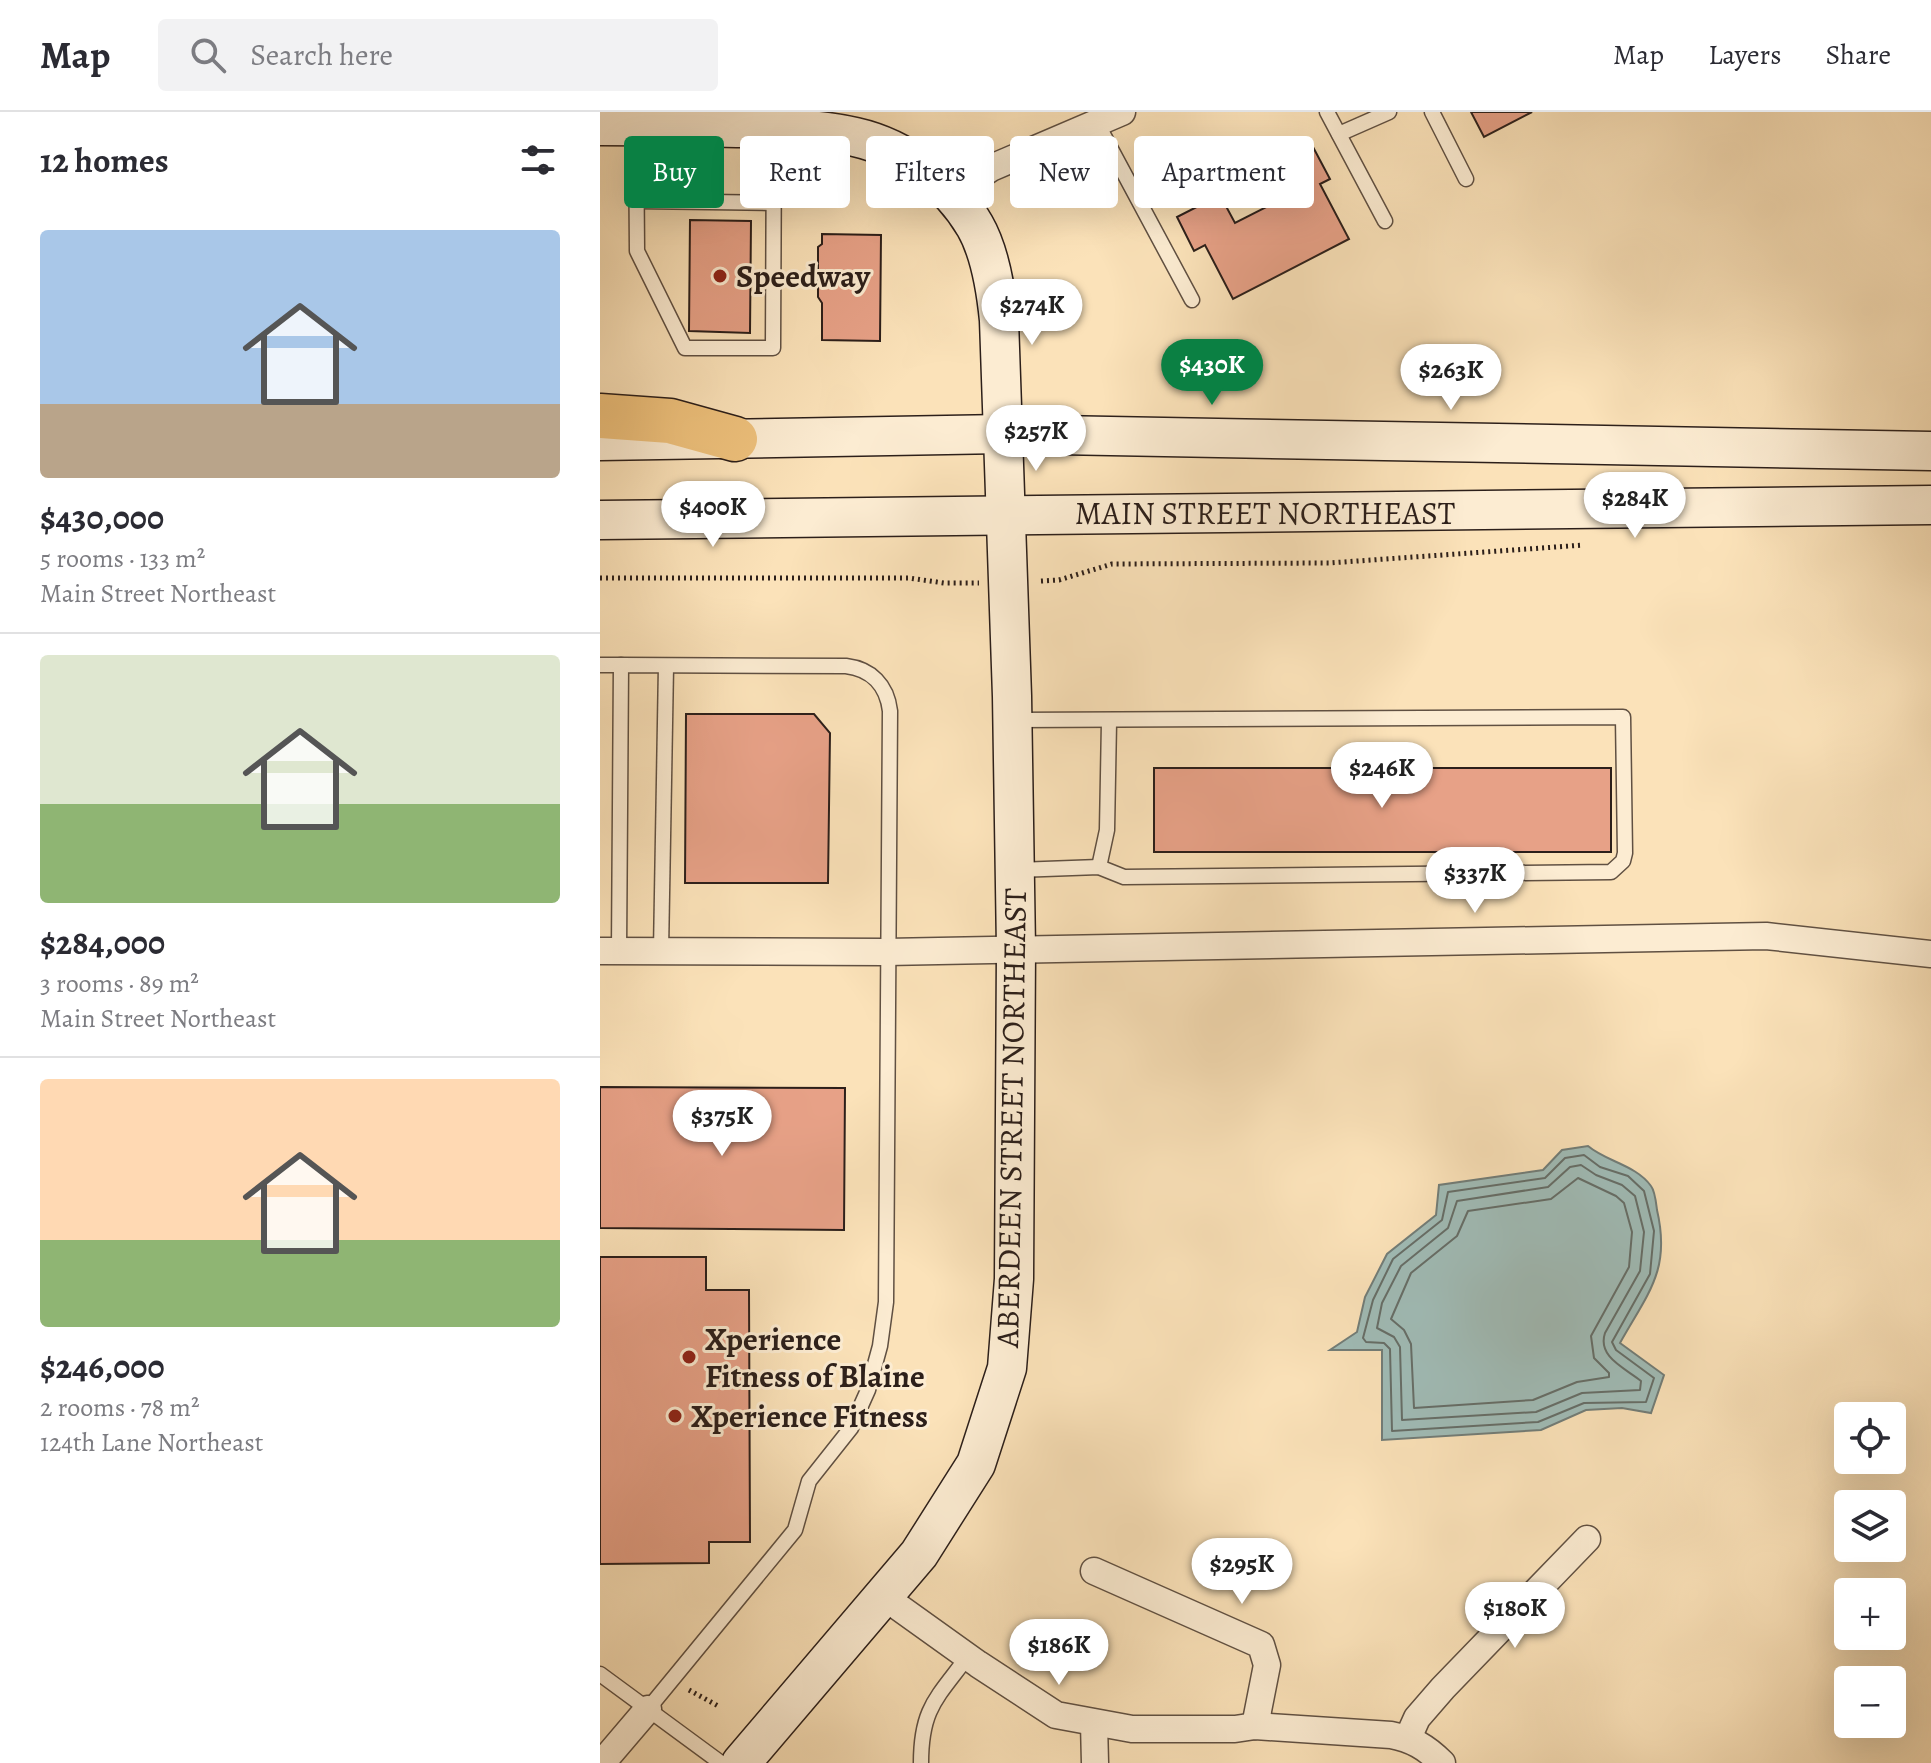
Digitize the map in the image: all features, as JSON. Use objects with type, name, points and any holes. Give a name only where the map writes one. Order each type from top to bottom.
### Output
[{"type":"highway","points":[[600,416],[670,421],[735,439]]},
{"type":"main road","name":"ABERDEEN STREET NORTHEAST","points":[[625,121],[836,134],[866,141]]},
{"type":"main road","name":"ABERDEEN STREET NORTHEAST","points":[[741,1763],[919,1554],[976,1464],[1007,1368],[1014,1279],[1016,949],[1013,720],[1003,434],[996,294],[976,227],[961,208]]},
{"type":"main road","points":[[600,441],[1003,434],[1931,451]]},
{"type":"main road","name":"MAIN STREET NORTHEAST","points":[[600,520],[1931,505]]},
{"type":"street","points":[[994,167],[1122,112]]},
{"type":"street","points":[[609,951],[886,952],[1766,936],[1931,954]]},
{"type":"street","points":[[1408,1738],[1417,1718],[1443,1688],[1587,1539]]},
{"type":"street","points":[[1094,1571],[1261,1645],[1267,1665],[1255,1726]]},
{"type":"street","points":[[883,1596],[1056,1715],[1132,1729],[1235,1729],[1255,1726],[1408,1738],[1429,1750],[1442,1763]]},
{"type":"street","points":[[603,1758],[648,1709]]},
{"type":"street","points":[[1094,1723],[1095,1763]]},
{"type":"lane","points":[[1327,112],[1385,221]]},
{"type":"lane","points":[[1339,134],[1389,112]]},
{"type":"lane","points":[[1432,112],[1466,179]]},
{"type":"lane","points":[[1097,123],[1192,300]]},
{"type":"lane","points":[[774,129],[774,136]]},
{"type":"lane","points":[[637,208],[637,251],[685,348],[773,348],[774,208]]},
{"type":"lane","points":[[600,665],[846,666],[867,672],[882,686],[890,711],[886,1302],[880,1346],[868,1390],[851,1428],[809,1481],[795,1530],[648,1709]]},
{"type":"lane","points":[[609,951],[621,665]]},
{"type":"lane","points":[[661,951],[666,666]]},
{"type":"lane","points":[[1013,720],[1109,722],[1623,717],[1625,853],[1623,861],[1611,872],[1124,877],[1099,867],[1014,870]]},
{"type":"lane","points":[[1099,867],[1107,830],[1109,722]]},
{"type":"lane","points":[[921,1763],[921,1735],[927,1712],[968,1656]]},
{"type":"lane","points":[[600,1674],[721,1763]]},
{"type":"path","points":[[1059,580],[1112,564],[1329,563],[1593,544]]},
{"type":"path","points":[[600,578],[909,578],[944,583]]},
{"type":"path","points":[[671,1680],[720,1707]]},
{"type":"water","points":[[1588,1146],[1638,1173],[1651,1186],[1654,1194],[1661,1231],[1659,1265],[1648,1295],[1620,1343],[1664,1375],[1651,1413],[1622,1408],[1586,1410],[1541,1430],[1382,1440],[1382,1350],[1330,1350],[1357,1332],[1365,1297],[1387,1254],[1436,1215],[1439,1185],[1543,1170],[1562,1150]]},
{"type":"building","points":[[1471,112],[1532,112],[1484,137]]},
{"type":"building","points":[[1314,149],[1330,179],[1320,184],[1349,239],[1233,299],[1205,245],[1194,251],[1177,217],[1195,208],[1227,208],[1235,223],[1264,208],[1314,208]]},
{"type":"building","name":"Speedway","points":[[690,220],[751,221],[750,333],[689,331]]},
{"type":"building","points":[[822,234],[881,235],[880,341],[822,340],[818,247],[822,244]]},
{"type":"building","points":[[686,714],[814,714],[830,733],[828,883],[685,883]]},
{"type":"building","points":[[1154,768],[1611,768],[1611,852],[1154,852]]},
{"type":"building","points":[[600,1087],[845,1088],[844,1230],[600,1228]]},
{"type":"building","name":"Xperience Fitness","points":[[600,1257],[706,1257],[706,1290],[749,1290],[750,1542],[709,1542],[709,1563],[600,1564]]},
{"type":"place","name":"Speedway","points":[[720,276]]},
{"type":"place","name":"Xperience Fitness of Blaine","points":[[689,1357]]},
{"type":"place","name":"Xperience Fitness","points":[[675,1416]]}]
